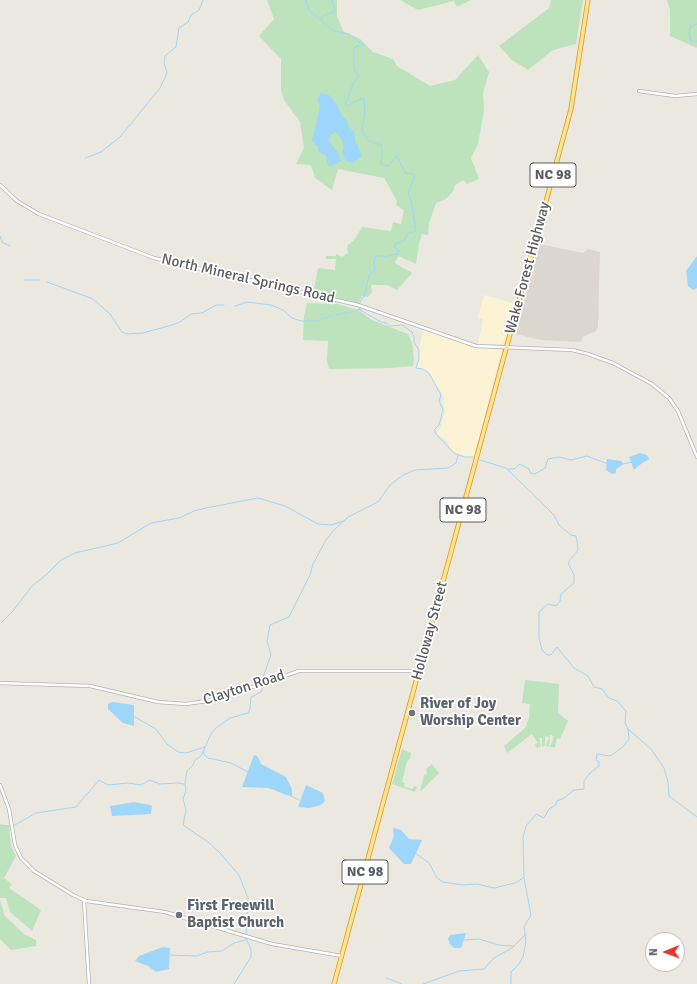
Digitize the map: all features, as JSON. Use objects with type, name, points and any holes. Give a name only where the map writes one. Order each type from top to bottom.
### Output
[{"type":"highway","name":"Wake Forest Highway","points":[[506,348],[571,109],[588,0]]},
{"type":"highway","name":"Holloway Street","points":[[334,984],[506,348]]},
{"type":"street","points":[[639,91],[675,96],[697,94]]},
{"type":"street","name":"North Mineral Springs Road","points":[[0,185],[17,201],[39,214],[149,256],[362,306],[473,346],[581,352],[613,363],[664,392],[674,404],[697,457]]},
{"type":"street","name":"Clayton Road","points":[[0,683],[87,685],[158,702],[186,704],[214,700],[299,671],[419,671]]},
{"type":"street","points":[[0,785],[9,809],[15,845],[22,860],[40,874],[73,895],[84,900],[165,912],[272,944],[342,956]]},
{"type":"street","points":[[84,900],[89,984]]},
{"type":"shaded area","points":[[539,244],[583,253],[588,249],[600,252],[598,327],[596,331],[583,337],[581,342],[541,340],[516,334]]},
{"type":"shaded area","points":[[484,295],[516,304],[503,344],[478,344],[483,319],[478,318]]},
{"type":"shaded area","points":[[423,330],[474,347],[502,350],[474,457],[467,458],[456,454],[450,448],[447,441],[437,434],[445,411],[443,402],[444,397],[429,373],[423,369],[416,368],[419,359],[419,350]]},
{"type":"green space","points":[[267,0],[337,0],[337,16],[343,31],[360,39],[373,52],[393,59],[397,66],[430,86],[455,80],[478,55],[489,72],[483,94],[484,111],[478,144],[471,158],[479,179],[467,184],[463,180],[454,186],[454,190],[446,199],[436,203],[429,223],[428,235],[422,234],[416,264],[398,256],[395,263],[412,273],[397,290],[387,285],[371,285],[372,292],[368,297],[362,296],[358,305],[313,294],[318,268],[335,270],[336,259],[326,259],[326,256],[335,256],[337,254],[342,257],[348,253],[347,246],[354,240],[362,227],[391,231],[393,222],[401,224],[404,210],[396,205],[397,201],[384,178],[338,169],[332,190],[315,178],[311,165],[296,164],[304,148],[300,122],[284,100],[281,90],[281,59],[259,36],[274,19]]},
{"type":"green space","points":[[400,0],[471,0],[457,7],[454,1],[418,10]]},
{"type":"green space","points":[[551,0],[583,0],[576,44],[553,50],[528,70],[512,60],[499,46],[549,8]]},
{"type":"green space","points":[[667,0],[697,0],[697,48],[670,36],[670,10]]},
{"type":"green space","points":[[307,303],[338,304],[360,311],[372,320],[408,334],[412,343],[414,358],[413,366],[391,368],[329,369],[327,361],[328,341],[303,340],[304,316]]},
{"type":"green space","points":[[525,680],[559,684],[558,713],[568,721],[560,739],[557,738],[555,747],[550,747],[554,736],[550,735],[549,747],[546,746],[549,737],[545,736],[545,746],[542,747],[542,738],[539,738],[541,746],[537,748],[535,744],[538,743],[532,734],[507,753],[504,746],[525,728],[529,718],[530,704],[522,703]]},
{"type":"green space","points":[[402,749],[411,753],[410,759],[407,761],[402,782],[405,783],[404,787],[413,789],[414,786],[417,787],[415,792],[392,784]]},
{"type":"green space","points":[[432,764],[439,773],[420,792],[424,775],[427,774],[426,769]]},
{"type":"green space","points":[[0,825],[9,825],[11,846],[16,856],[4,878],[12,884],[9,888],[41,910],[32,931],[10,912],[6,898],[0,898]]},
{"type":"green space","points":[[0,900],[5,916],[24,934],[36,940],[36,946],[11,950],[0,939]]},
{"type":"water","points":[[321,93],[329,95],[335,101],[342,116],[348,121],[348,126],[355,133],[355,140],[362,156],[353,163],[346,161],[342,153],[344,147],[341,138],[335,132],[330,136],[329,141],[339,154],[341,161],[332,166],[328,166],[326,156],[318,151],[318,147],[312,141],[320,106],[317,100]]},
{"type":"water","points":[[697,256],[697,288],[693,290],[688,286],[686,271]]},
{"type":"water","points":[[640,453],[647,455],[649,459],[634,470],[629,457]]},
{"type":"water","points":[[607,459],[621,461],[624,464],[616,469],[616,473],[612,474],[606,470]]},
{"type":"water","points":[[112,702],[134,705],[134,726],[123,723],[108,709],[108,704]]},
{"type":"water","points":[[254,755],[258,757],[261,764],[286,777],[292,789],[292,796],[269,788],[242,787]]},
{"type":"water","points":[[306,785],[323,793],[325,801],[321,805],[309,808],[298,807]]},
{"type":"water","points":[[134,802],[152,806],[151,814],[112,816],[110,806]]},
{"type":"water","points":[[394,828],[401,830],[409,839],[422,840],[411,864],[404,864],[389,848],[394,836]]},
{"type":"water","points":[[466,933],[461,948],[454,948],[450,944],[448,939],[450,935]]},
{"type":"water","points":[[163,947],[170,948],[169,969],[156,972],[148,966],[135,961],[139,956]]},
{"type":"waterway","points":[[85,158],[101,152],[120,137],[160,88],[167,73],[164,63],[165,56],[176,47],[179,28],[188,22],[191,15],[199,10],[203,0]]},
{"type":"waterway","points":[[306,0],[309,10],[321,20]]},
{"type":"waterway","points":[[332,0],[335,11],[321,17],[323,23],[334,31],[349,34],[363,45],[362,47],[357,46],[354,48],[354,69],[358,77],[353,84],[345,105],[349,106],[352,103],[364,98],[365,112],[362,130],[369,141],[381,145],[381,164],[388,166],[397,156],[405,173],[413,174],[415,177],[408,192],[411,200],[416,231],[407,234],[405,240],[395,244],[394,247],[399,251],[398,254],[376,256],[374,260],[375,270],[369,276],[364,296],[359,304],[360,310],[390,326],[402,325],[412,332],[414,342],[419,350],[419,359],[416,368],[423,369],[429,373],[441,395],[439,401],[443,410],[439,425],[435,429],[435,433],[454,453],[465,457],[473,457]]},
{"type":"waterway","points":[[697,24],[690,27],[689,34],[691,41],[697,41]]},
{"type":"waterway","points":[[0,236],[2,242],[10,246]]},
{"type":"waterway","points":[[25,280],[39,280]]},
{"type":"waterway","points":[[47,282],[93,299],[110,314],[122,332],[128,334],[143,333],[172,325],[180,322],[191,314],[202,313],[216,305],[224,305]]},
{"type":"waterway","points":[[235,306],[247,302],[271,305],[283,310],[292,318],[301,321],[316,321],[331,316]]},
{"type":"waterway","points":[[336,315],[360,309]]},
{"type":"waterway","points":[[262,680],[271,655],[267,641],[270,625],[289,617],[310,575],[313,564],[326,540],[333,531],[348,517],[378,502],[390,485],[403,475],[415,470],[448,468],[456,463],[458,455]]},
{"type":"waterway","points":[[507,469],[514,469],[520,464],[529,469],[530,473],[535,474],[545,468],[548,459],[559,457],[571,460],[587,456],[608,464]]},
{"type":"waterway","points":[[480,460],[506,468],[554,515],[559,525],[571,535],[576,536],[578,550],[568,563],[574,575],[574,583],[561,594],[560,601],[556,606],[548,604],[539,612],[539,638],[542,650],[547,655],[551,655],[557,647],[574,668],[588,676],[594,687],[602,689],[609,698],[617,701],[626,711],[625,723],[628,729],[651,749],[664,768],[668,782],[669,796],[697,817]]},
{"type":"waterway","points":[[623,464],[632,462]]},
{"type":"waterway","points":[[1,623],[13,611],[32,586],[61,560],[75,553],[118,543],[151,523],[179,518],[194,511],[206,508],[258,498],[285,506],[318,524],[331,525],[344,521]]},
{"type":"waterway","points":[[234,984],[251,957],[251,950],[246,938],[248,898],[239,875],[220,853],[208,842],[183,825],[186,810],[183,799],[186,790],[185,784],[187,771],[193,765],[195,760],[201,756],[211,734],[216,728],[230,718],[248,713],[250,709],[251,697],[261,692],[263,687]]},
{"type":"waterway","points":[[135,717],[156,729],[167,744],[178,752],[186,753],[205,747]]},
{"type":"waterway","points":[[511,984],[511,972],[519,964],[523,957],[526,942],[524,927],[531,915],[524,878],[523,838],[526,826],[536,814],[544,818],[549,809],[556,805],[557,801],[564,798],[574,790],[584,789],[584,781],[590,773],[599,766],[599,762],[596,760],[597,754],[610,756],[623,747],[629,739],[628,729]]},
{"type":"waterway","points":[[204,751],[204,754],[208,758],[231,763],[248,772]]},
{"type":"waterway","points":[[13,826],[36,813],[76,807],[99,780],[108,785],[128,783],[141,785],[150,780],[159,784],[184,784]]},
{"type":"waterway","points":[[291,796],[299,800]]},
{"type":"waterway","points":[[0,825],[10,826]]},
{"type":"waterway","points":[[415,853],[429,863],[437,878],[443,882],[463,885],[477,884],[494,888],[515,883],[523,878]]},
{"type":"waterway","points":[[423,984],[459,971],[484,969],[494,958],[512,948],[525,935]]},
{"type":"waterway","points":[[463,940],[479,939],[499,945],[514,946]]},
{"type":"waterway","points":[[169,955],[197,956],[207,952],[222,951],[234,943],[246,940]]},
{"type":"waterway","points":[[386,978],[402,984]]},
{"type":"place","name":"River of Joy Worship Center","points":[[412,713]]},
{"type":"place","name":"First Freewill Baptist Church","points":[[179,915]]}]
